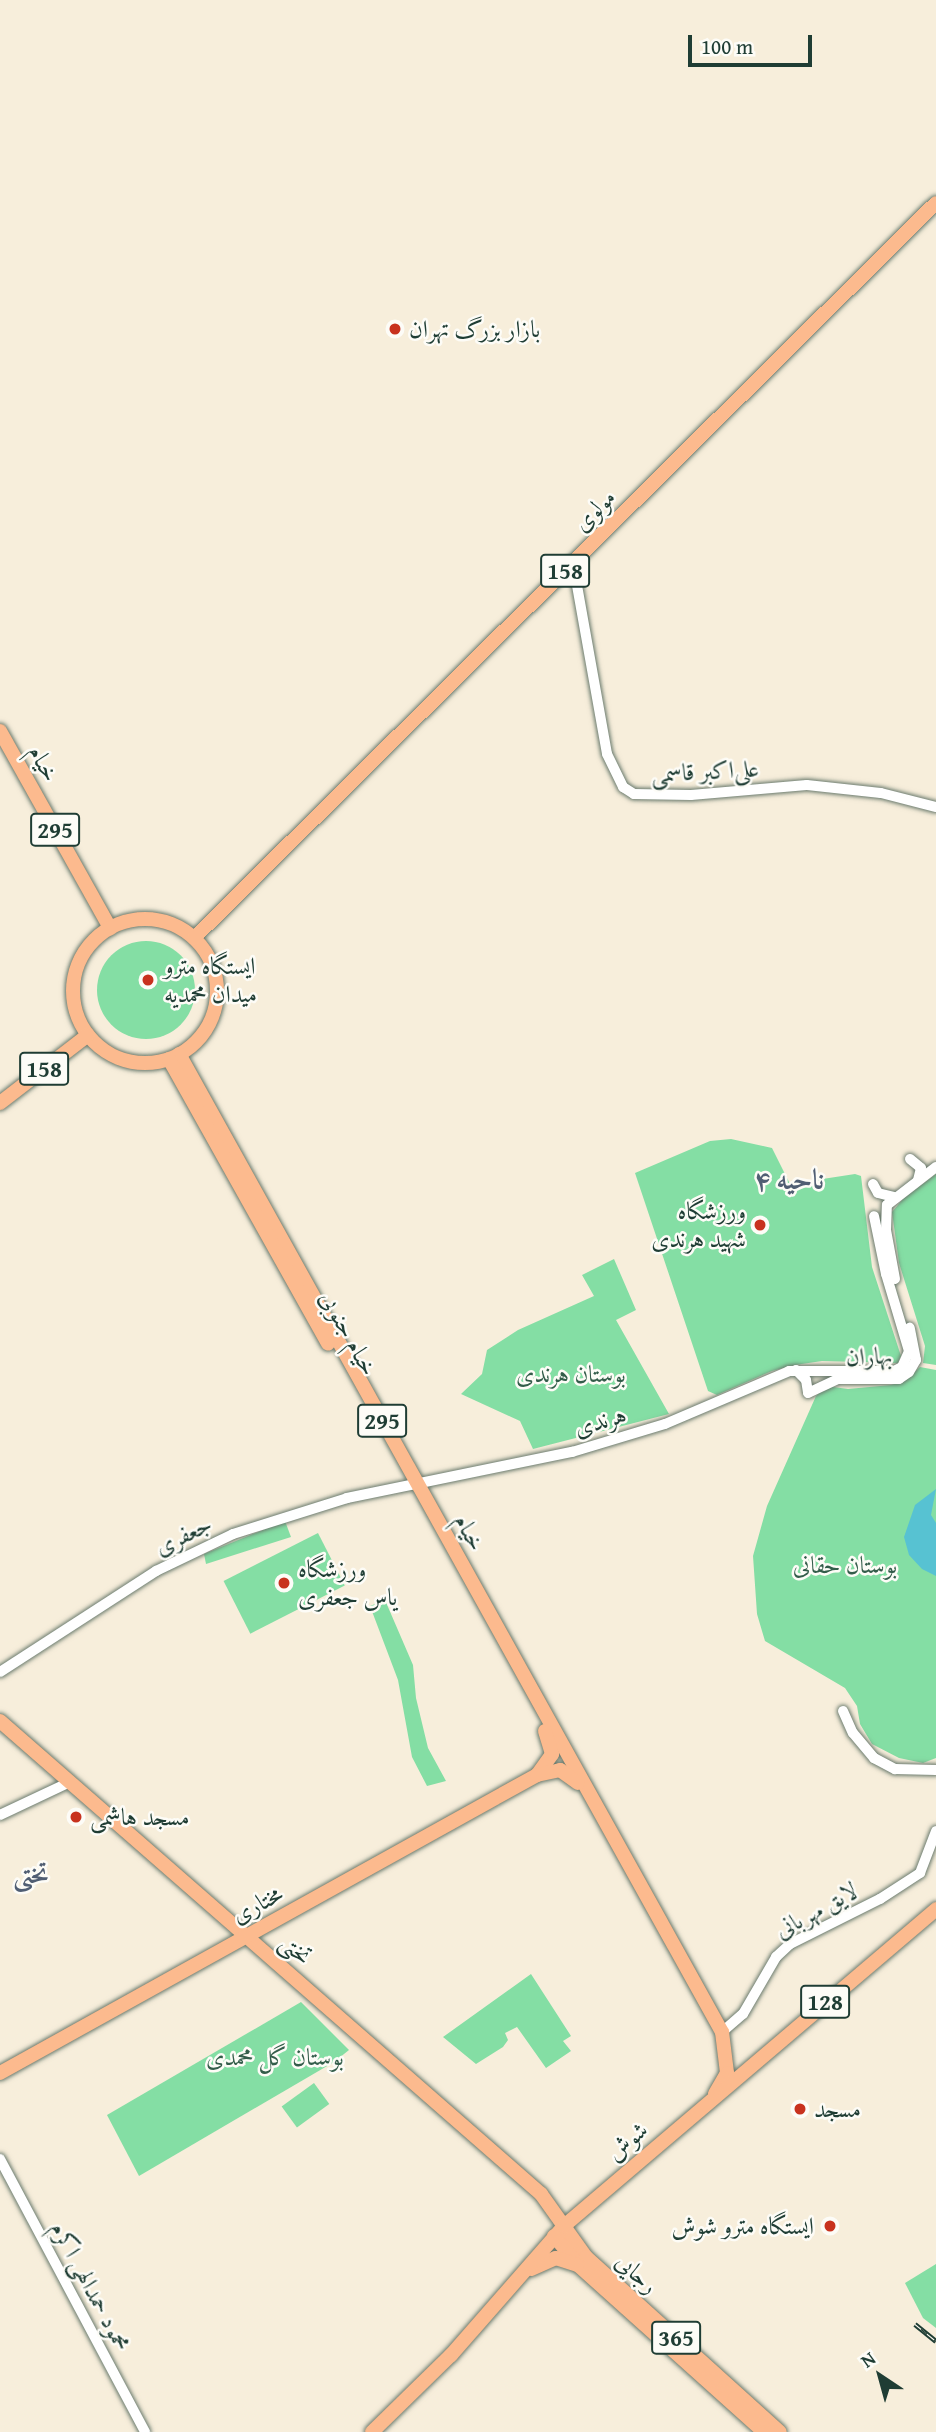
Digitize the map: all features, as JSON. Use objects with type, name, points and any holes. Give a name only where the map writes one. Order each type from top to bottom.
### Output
[{"type":"main road","name":"مولوی","points":[[194,938],[936,203]]},
{"type":"main road","name":"خیام","points":[[0,731],[110,928]]},
{"type":"main road","points":[[145,919],[179,928],[194,938],[209,957],[217,992],[213,1015],[206,1030],[195,1043],[174,1057],[157,1062],[128,1062],[103,1050],[88,1035],[74,1006],[75,974],[89,946],[110,928],[145,919]]},
{"type":"main road","name":"158","points":[[0,1103],[88,1035]]},
{"type":"main road","name":"خیام جنوبی","points":[[174,1057],[413,1486],[550,1740],[552,1754],[537,1775]]},
{"type":"main road","name":"خیام","points":[[413,1486],[722,2032]]},
{"type":"main road","name":"تختی","points":[[0,1721],[532,2185],[559,2226]]},
{"type":"main road","name":"295","points":[[537,1775],[559,1770],[584,1789]]},
{"type":"main road","name":"مختاری","points":[[0,2073],[537,1775]]},
{"type":"main road","name":"شوش","points":[[372,2432],[451,2355],[521,2275],[559,2226],[936,1909]]},
{"type":"main road","name":"295","points":[[715,2094],[724,2083],[727,2073],[722,2032]]},
{"type":"main road","name":"365","points":[[559,2226],[578,2265]]},
{"type":"main road","name":"رجایی","points":[[571,2247],[586,2257],[780,2432]]},
{"type":"main road","points":[[521,2275],[556,2258],[578,2265]]},
{"type":"main road","name":"رجایی","points":[[578,2265],[764,2432]]},
{"type":"street","name":"علی‌اکبر قاسمی","points":[[573,563],[607,754],[623,787],[634,794],[655,797],[807,785],[881,793],[936,807]]},
{"type":"street","points":[[910,1159],[921,1168],[918,1180]]},
{"type":"street","points":[[873,1184],[878,1194],[894,1196],[936,1167]]},
{"type":"street","name":"بهاران","points":[[796,1370],[806,1380],[808,1393],[838,1378],[885,1381],[899,1379],[914,1366],[916,1349],[892,1271],[886,1230],[887,1205],[894,1196]]},
{"type":"street","name":"بهاران","points":[[796,1370],[894,1371],[906,1362],[909,1351],[886,1274],[874,1216]]},
{"type":"street","name":"هرندی","points":[[413,1486],[537,1460],[665,1424],[769,1377],[796,1370]]},
{"type":"street","name":"جعفری","points":[[0,1672],[145,1578],[192,1552],[233,1534],[314,1508],[413,1486]]},
{"type":"street","points":[[843,1711],[853,1733],[874,1758],[895,1769],[936,1770]]},
{"type":"street","points":[[0,1815],[70,1782]]},
{"type":"street","name":"لایق مهربانی","points":[[722,2032],[743,2014],[776,1957],[790,1944],[880,1899],[920,1874],[935,1837]]},
{"type":"street","name":"محمود حمدالهی اکرم","points":[[0,2159],[145,2432]]},
{"type":"green space","points":[[146,941],[165,945],[181,955],[191,971],[195,990],[191,1009],[181,1025],[165,1035],[146,1039],[127,1035],[111,1025],[101,1009],[97,990],[101,971],[111,955],[127,945]]},
{"type":"green space","name":"ورزشگاه شهید هرندی","points":[[731,1139],[772,1148],[790,1184],[855,1174],[861,1176],[872,1267],[901,1356],[898,1363],[822,1361],[772,1371],[717,1395],[708,1391],[635,1173],[710,1141]]},
{"type":"green space","points":[[936,1174],[936,1365],[923,1363],[925,1346],[899,1263],[892,1212],[903,1199]]},
{"type":"green space","name":"بوستان هرندی","points":[[614,1259],[636,1310],[616,1320],[669,1414],[533,1449],[520,1421],[461,1394],[482,1374],[487,1350],[518,1330],[594,1296],[582,1275]]},
{"type":"green space","name":"بوستان حقانی","points":[[920,1367],[936,1370],[936,1758],[923,1763],[899,1758],[872,1744],[860,1724],[857,1706],[845,1688],[765,1641],[757,1614],[753,1556],[767,1506],[816,1396],[826,1386],[848,1389],[891,1385],[906,1380]]},
{"type":"green space","points":[[285,1521],[291,1537],[206,1564],[204,1554]]},
{"type":"green space","name":"ورزشگاه یاس جعفری","points":[[318,1533],[345,1586],[250,1634],[224,1581]]},
{"type":"green space","points":[[385,1600],[413,1665],[416,1698],[428,1748],[446,1781],[427,1786],[412,1757],[398,1680],[370,1606]]},
{"type":"green space","points":[[531,1974],[571,2036],[563,2041],[571,2051],[546,2068],[517,2027],[505,2033],[508,2040],[503,2047],[476,2064],[443,2037]]},
{"type":"green space","name":"بوستان گل محمدی","points":[[301,2002],[349,2050],[334,2062],[139,2176],[107,2115]]},
{"type":"green space","points":[[314,2083],[329,2104],[297,2128],[282,2107]]},
{"type":"green space","points":[[936,2264],[936,2328],[923,2318],[905,2283]]},
{"type":"water","points":[[936,1489],[931,1515],[936,1523],[936,1576],[922,1569],[909,1555],[904,1537],[915,1505]]},
{"type":"railway","points":[[915,2324],[936,2341]]},
{"type":"place","name":"بازار بزرگ تهران","points":[[395,329]]},
{"type":"place","name":"ایستگاه مترو میدان محمدیه","points":[[148,980]]},
{"type":"place","name":"ورزشگاه شهید هرندی","points":[[760,1225]]},
{"type":"place","name":"ورزشگاه یاس جعفری","points":[[284,1583]]},
{"type":"place","name":"مسجد هاشمی","points":[[76,1817]]},
{"type":"place","name":"مسجد","points":[[800,2109]]},
{"type":"place","name":"ایستگاه مترو شوش","points":[[830,2226]]},
{"type":"district","name":"ناحیه ۴","points":[[789,1179]]},
{"type":"district","name":"تختی","points":[[31,1874]]}]
